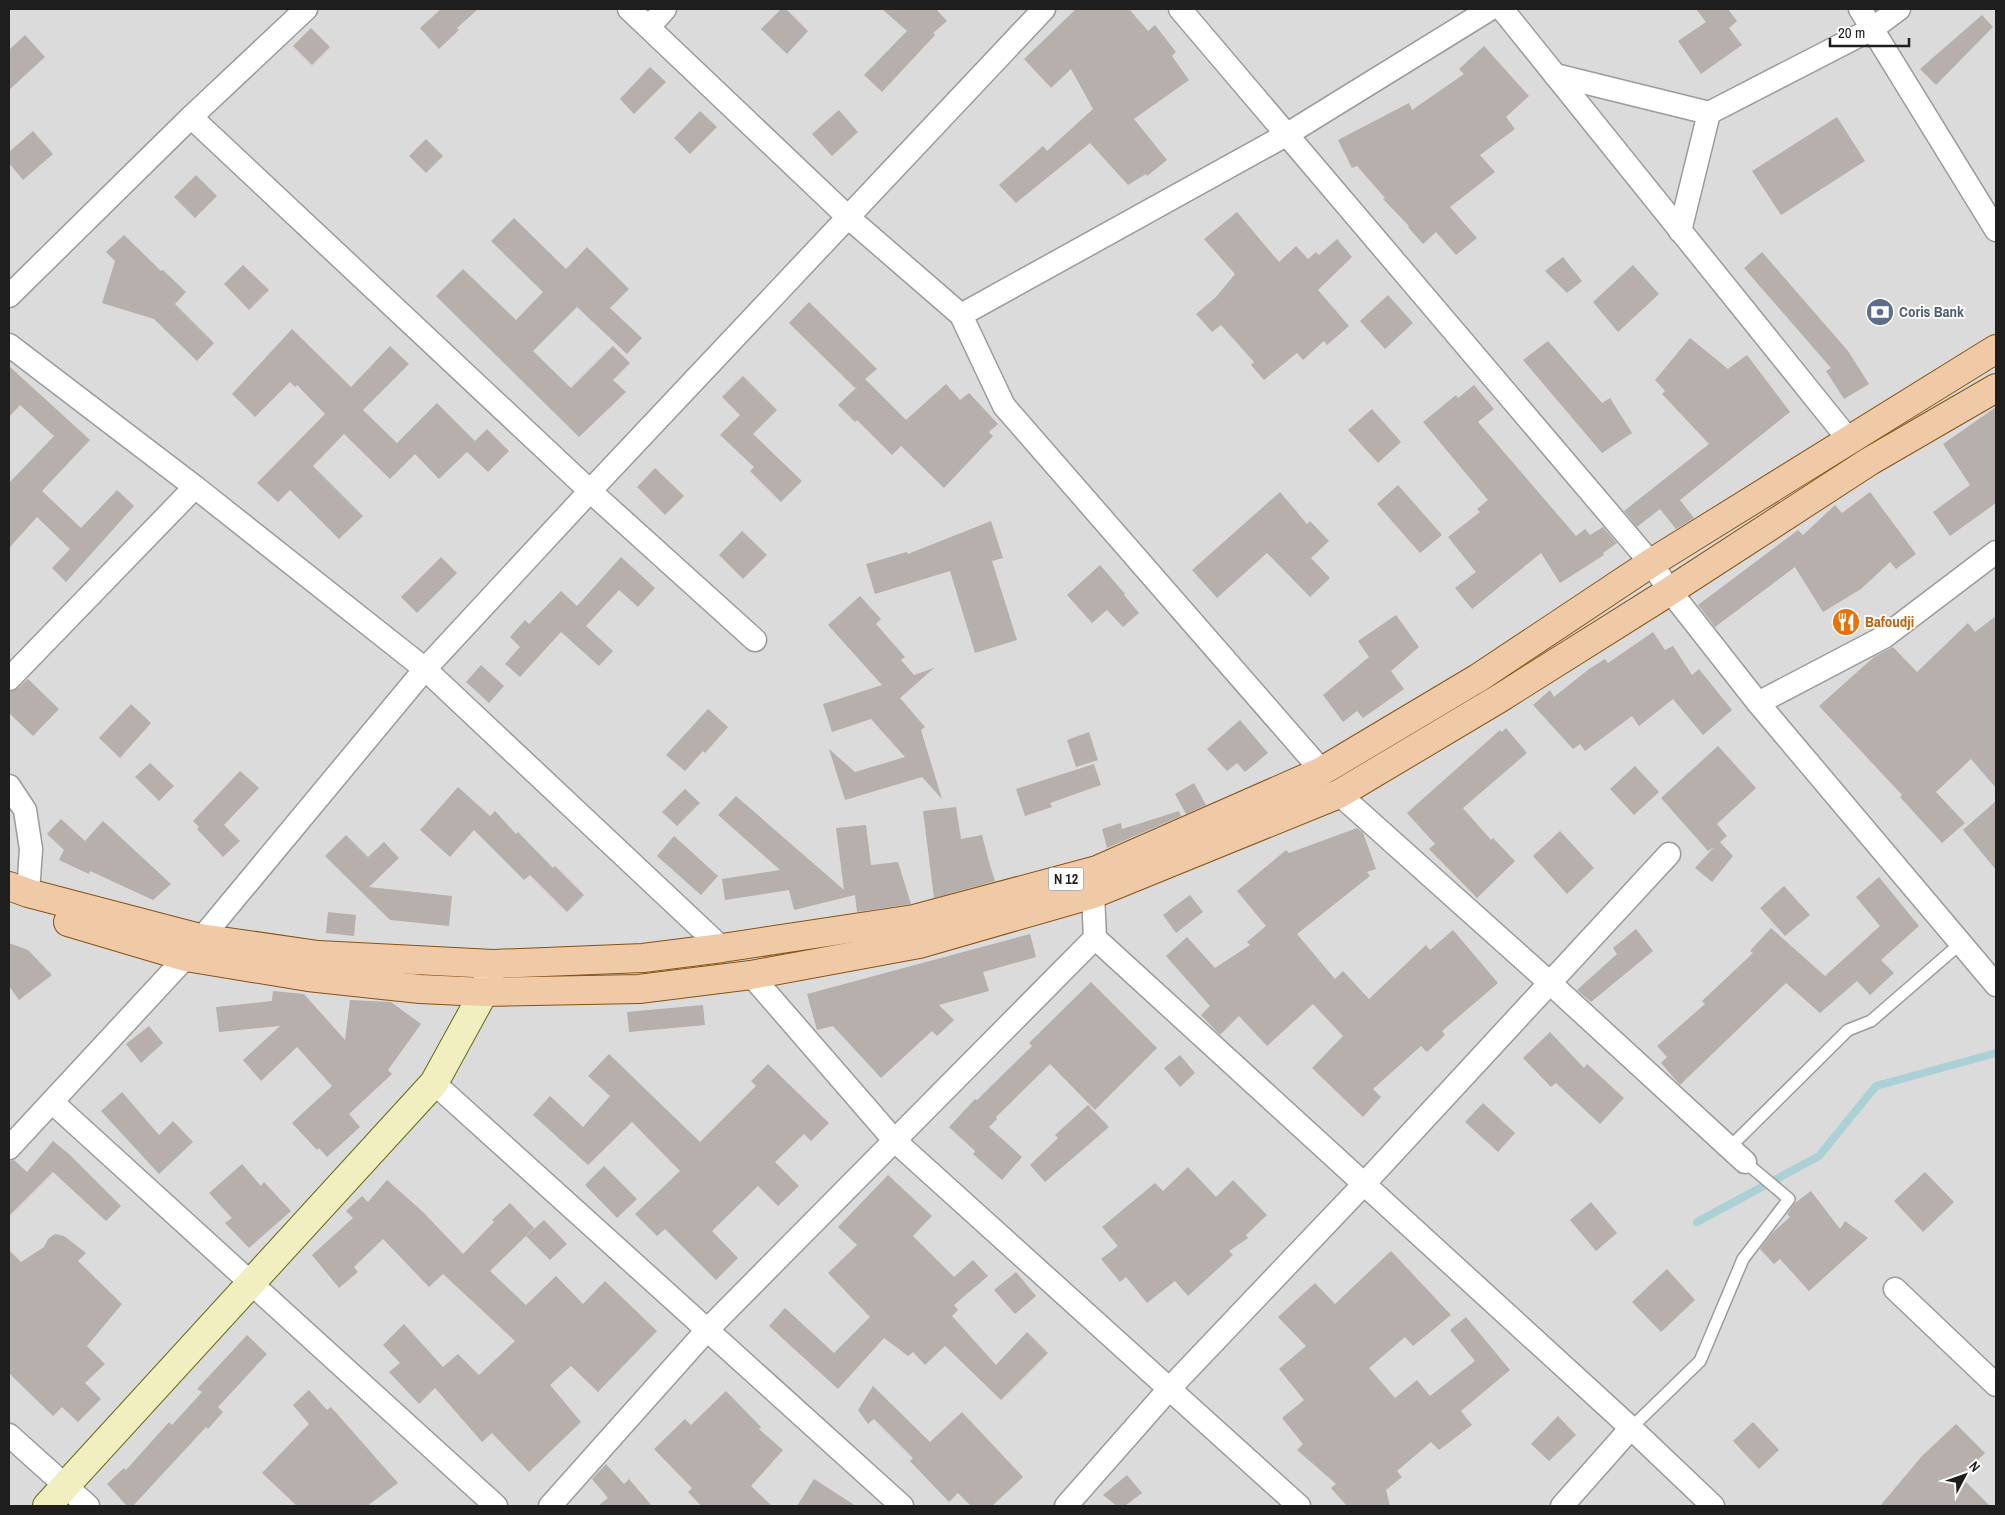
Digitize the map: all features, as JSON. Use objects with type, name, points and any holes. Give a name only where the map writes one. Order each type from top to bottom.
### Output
[{"type":"main road","name":"N 12","points":[[193,947],[493,964],[643,958],[914,919],[1097,870],[1322,771],[1478,678],[1651,563],[1996,350]]},
{"type":"main road","name":"N 12","points":[[15,895],[193,947],[308,977],[420,989],[484,992],[639,989],[751,975],[919,944],[1094,894],[1339,794],[1500,698],[1670,591],[1870,461],[1996,388]]},
{"type":"street","points":[[9,296],[191,117],[306,9]]},
{"type":"street","points":[[630,9],[849,218],[961,315],[1004,406],[1322,771]]},
{"type":"street","points":[[649,27],[665,9]]},
{"type":"street","points":[[9,1148],[193,947],[425,669],[1044,9]]},
{"type":"street","points":[[1180,9],[1651,563],[1670,591],[1758,703],[1996,985]]},
{"type":"street","points":[[961,315],[1286,135],[1490,9]]},
{"type":"street","points":[[1502,9],[1849,440]]},
{"type":"street","points":[[1860,9],[1996,230]]},
{"type":"street","points":[[1555,76],[1709,113],[1872,29],[1899,9]]},
{"type":"street","points":[[1680,231],[1709,113]]},
{"type":"street","points":[[191,117],[590,491],[755,640]]},
{"type":"street","points":[[9,345],[195,487],[425,669],[722,948]]},
{"type":"street","points":[[9,679],[195,487]]},
{"type":"street","points":[[1758,703],[1884,637],[1996,552]]},
{"type":"street","points":[[9,786],[25,810],[32,849],[15,895]]},
{"type":"street","points":[[1339,794],[1550,983],[1737,1155]]},
{"type":"street","points":[[1066,1506],[1169,1389],[1364,1184],[1669,854]]},
{"type":"street","points":[[550,1506],[707,1330],[1095,938],[1094,894]]},
{"type":"street","points":[[1095,938],[1631,1428],[1713,1506]]},
{"type":"street","points":[[47,1506],[434,1083],[484,992],[493,964]]},
{"type":"street","points":[[751,975],[895,1141],[1299,1506]]},
{"type":"street","points":[[434,1083],[902,1506]]},
{"type":"street","points":[[52,1102],[496,1506]]},
{"type":"street","points":[[1895,1289],[1996,1385]]},
{"type":"street","points":[[1562,1506],[1631,1428]]},
{"type":"street","points":[[9,1436],[88,1506]]},
{"type":"lane","points":[[1631,1428],[1700,1361],[1743,1259],[1789,1199],[1737,1155],[1848,1030],[1871,1021],[1961,943]]},
{"type":"shaded area","points":[[9,9],[1996,9],[1996,1506],[9,1506]]},
{"type":"building","points":[[441,9],[478,9],[457,28],[459,30],[439,49],[420,28]]},
{"type":"building","points":[[781,9],[786,9],[808,31],[787,54],[761,29]]},
{"type":"building","points":[[882,9],[936,9],[947,21],[933,33],[935,35],[882,92],[864,75],[907,31]]},
{"type":"building","points":[[1076,9],[1129,9],[1148,31],[1155,25],[1176,52],[1172,56],[1189,80],[1134,119],[1167,160],[1147,176],[1146,174],[1128,185],[1090,143],[1016,203],[999,185],[1043,146],[1047,151],[1093,109],[1071,69],[1051,88],[1024,59]]},
{"type":"building","points":[[1696,9],[1728,9],[1737,21],[1729,28],[1742,45],[1701,74],[1678,41],[1706,22]]},
{"type":"building","points":[[1982,15],[1993,27],[1936,85],[1920,69]]},
{"type":"building","points":[[311,28],[330,47],[312,65],[293,46]]},
{"type":"building","points":[[25,35],[45,57],[9,90],[9,50]]},
{"type":"building","points":[[1484,46],[1529,96],[1506,117],[1515,129],[1480,155],[1495,172],[1450,207],[1477,238],[1456,255],[1436,232],[1423,244],[1357,166],[1352,168],[1338,140],[1409,103],[1412,110],[1464,74],[1459,69]]},
{"type":"building","points":[[650,67],[666,82],[634,114],[620,99]]},
{"type":"building","points":[[839,110],[858,132],[832,156],[812,134]]},
{"type":"building","points":[[700,111],[717,127],[690,154],[674,138]]},
{"type":"building","points":[[1837,117],[1865,161],[1781,215],[1752,171]]},
{"type":"building","points":[[33,131],[53,154],[23,180],[9,163],[9,152]]},
{"type":"building","points":[[426,139],[443,156],[426,173],[409,156]]},
{"type":"building","points":[[196,175],[217,196],[195,218],[174,197]]},
{"type":"building","points":[[1237,212],[1279,262],[1296,246],[1308,259],[1316,252],[1319,255],[1337,239],[1352,257],[1318,290],[1349,326],[1327,345],[1324,341],[1303,360],[1297,353],[1264,380],[1251,365],[1254,362],[1221,325],[1212,332],[1196,314],[1216,297],[1235,274],[1204,239]]},
{"type":"building","points":[[514,218],[566,269],[587,247],[629,289],[610,308],[642,338],[627,354],[577,307],[533,351],[571,388],[613,346],[630,363],[613,380],[626,392],[579,437],[436,296],[463,269],[516,320],[543,292],[491,241]]},
{"type":"building","points":[[124,235],[186,292],[175,304],[214,343],[197,361],[154,319],[102,303],[115,261],[106,252]]},
{"type":"building","points":[[1762,252],[1848,351],[1869,384],[1844,399],[1826,371],[1831,368],[1744,268]]},
{"type":"building","points":[[1563,257],[1582,281],[1567,293],[1545,271]]},
{"type":"building","points":[[243,265],[269,290],[249,310],[224,284]]},
{"type":"building","points":[[1633,265],[1659,294],[1618,332],[1593,302]]},
{"type":"building","points":[[1388,295],[1413,323],[1385,349],[1360,321]]},
{"type":"building","points":[[809,302],[877,369],[865,379],[906,420],[946,384],[960,400],[969,393],[998,424],[989,432],[993,436],[944,488],[901,446],[892,455],[857,420],[855,422],[838,405],[858,386],[855,388],[789,323]]},
{"type":"building","points":[[292,329],[351,387],[390,346],[409,364],[363,410],[397,443],[437,403],[475,441],[487,429],[509,451],[488,472],[467,452],[439,479],[415,454],[390,479],[344,434],[313,466],[363,516],[339,539],[290,490],[278,502],[257,483],[325,414],[297,385],[295,387],[290,382],[255,417],[232,394]]},
{"type":"building","points":[[1690,338],[1728,369],[1747,355],[1790,412],[1680,500],[1694,518],[1676,529],[1660,509],[1637,527],[1624,511],[1709,444],[1662,394],[1665,391],[1655,380]]},
{"type":"building","points":[[1548,341],[1602,403],[1610,398],[1632,433],[1602,453],[1523,360]]},
{"type":"building","points":[[9,366],[90,440],[42,491],[81,528],[117,490],[134,506],[66,582],[52,568],[70,549],[37,517],[9,548],[9,483],[54,436],[20,405],[9,417]]},
{"type":"building","points":[[743,376],[777,410],[753,434],[802,481],[781,502],[750,471],[754,467],[720,435],[740,415],[722,397]]},
{"type":"building","points":[[1474,385],[1494,409],[1478,422],[1576,536],[1585,529],[1590,535],[1603,527],[1617,543],[1603,553],[1604,555],[1560,583],[1541,553],[1472,609],[1455,588],[1476,572],[1448,537],[1480,512],[1477,509],[1488,500],[1423,422],[1456,395],[1458,398]]},
{"type":"building","points":[[1996,407],[1996,503],[1950,536],[1933,512],[1970,485],[1943,444]]},
{"type":"building","points":[[1372,409],[1401,442],[1378,463],[1348,430]]},
{"type":"building","points":[[655,468],[684,496],[665,515],[637,487]]},
{"type":"building","points":[[1398,485],[1442,535],[1420,553],[1377,504]]},
{"type":"building","points":[[1280,492],[1307,524],[1310,521],[1329,541],[1311,558],[1330,578],[1310,597],[1267,553],[1217,598],[1192,570]]},
{"type":"building","points":[[1870,492],[1916,554],[1896,569],[1890,562],[1861,589],[1823,612],[1795,567],[1715,627],[1698,605],[1798,530],[1803,535],[1835,505],[1842,513]]},
{"type":"building","points":[[991,521],[1003,558],[992,561],[1017,640],[975,653],[950,571],[875,594],[866,564],[907,552],[908,554]]},
{"type":"building","points":[[742,531],[767,555],[743,579],[719,555]]},
{"type":"building","points":[[441,557],[457,573],[417,613],[401,597]]},
{"type":"building","points":[[621,557],[655,588],[638,607],[619,590],[586,626],[613,651],[599,666],[561,632],[520,677],[505,664],[520,647],[510,637],[525,620],[529,624],[561,591],[577,606]]},
{"type":"building","points":[[1100,565],[1139,613],[1123,627],[1107,610],[1092,623],[1067,595]]},
{"type":"building","points":[[860,596],[881,619],[876,624],[905,657],[901,660],[914,675],[934,668],[900,698],[925,727],[921,730],[942,799],[922,777],[845,800],[829,749],[855,772],[905,757],[871,719],[832,732],[823,704],[882,685],[828,625]]},
{"type":"building","points":[[1396,615],[1419,647],[1391,671],[1404,689],[1363,718],[1357,711],[1343,722],[1323,695],[1369,657],[1358,641]]},
{"type":"building","points":[[1996,616],[1996,788],[1971,759],[1936,792],[1965,823],[1942,843],[1900,797],[1902,795],[1819,706],[1874,657],[1893,647],[1917,672],[1968,623],[1975,632]]},
{"type":"building","points":[[1653,632],[1665,650],[1673,646],[1692,675],[1699,669],[1732,710],[1703,735],[1673,699],[1639,726],[1632,716],[1585,751],[1580,744],[1573,749],[1533,705],[1550,690],[1554,697],[1589,669],[1605,659],[1608,663]]},
{"type":"building","points":[[481,665],[504,686],[489,703],[466,682]]},
{"type":"building","points":[[28,679],[59,709],[33,736],[9,713],[9,692],[18,688]]},
{"type":"building","points":[[131,704],[151,723],[120,758],[99,738]]},
{"type":"building","points":[[708,709],[728,727],[705,753],[703,751],[685,771],[666,755]]},
{"type":"building","points":[[1240,720],[1268,753],[1245,772],[1237,763],[1227,771],[1207,749]]},
{"type":"building","points":[[1506,728],[1527,753],[1463,808],[1491,840],[1493,838],[1515,861],[1477,898],[1429,849],[1435,844],[1407,813],[1500,730],[1502,732]]},
{"type":"building","points":[[1089,732],[1098,760],[1076,767],[1067,740]]},
{"type":"building","points":[[1718,746],[1756,788],[1717,824],[1727,836],[1720,842],[1733,856],[1712,882],[1695,868],[1714,847],[1708,851],[1661,798]]},
{"type":"building","points":[[150,763],[174,786],[159,801],[135,777]]},
{"type":"building","points":[[1094,764],[1101,785],[1050,803],[1052,807],[1025,816],[1016,789]]},
{"type":"building","points":[[1635,766],[1659,792],[1634,815],[1610,789]]},
{"type":"building","points":[[240,771],[259,788],[224,825],[240,841],[223,857],[197,829],[199,827],[193,821]]},
{"type":"building","points":[[1194,783],[1206,805],[1186,814],[1175,794]]},
{"type":"building","points":[[458,787],[490,816],[495,811],[516,834],[518,832],[553,868],[555,866],[584,895],[567,912],[530,875],[524,880],[474,830],[450,857],[420,830]]},
{"type":"building","points":[[685,789],[700,803],[677,826],[662,812]]},
{"type":"building","points":[[736,796],[844,890],[836,828],[866,825],[871,865],[898,862],[911,904],[857,912],[855,895],[794,910],[789,890],[725,900],[722,879],[780,870],[718,815]]},
{"type":"building","points":[[1996,801],[1996,870],[1963,830]]},
{"type":"building","points":[[956,807],[961,839],[982,835],[995,881],[934,898],[923,811]]},
{"type":"building","points":[[1179,811],[1181,816],[1107,848],[1102,829],[1121,823],[1122,829]]},
{"type":"building","points":[[61,819],[85,841],[103,821],[171,884],[153,900],[90,871],[89,874],[59,860],[64,850],[47,834]]},
{"type":"building","points":[[1357,828],[1363,833],[1376,869],[1367,872],[1370,876],[1297,934],[1335,979],[1343,971],[1369,999],[1426,945],[1430,950],[1453,930],[1498,983],[1442,1031],[1445,1035],[1427,1052],[1421,1046],[1373,1089],[1381,1097],[1363,1117],[1312,1068],[1343,1036],[1313,1004],[1267,1046],[1239,1016],[1220,1035],[1201,1015],[1210,1006],[1166,956],[1187,937],[1215,968],[1250,945],[1247,942],[1266,926],[1237,891],[1286,850],[1289,853]]},
{"type":"building","points":[[1560,831],[1594,868],[1567,894],[1533,856]]},
{"type":"building","points":[[346,835],[368,857],[384,842],[399,858],[369,887],[452,896],[449,926],[390,920],[325,856]]},
{"type":"building","points":[[674,836],[718,876],[701,895],[657,856]]},
{"type":"building","points":[[1879,877],[1919,926],[1881,960],[1894,973],[1870,995],[1857,981],[1820,1013],[1786,983],[1680,1085],[1661,1063],[1667,1057],[1657,1046],[1705,1004],[1702,1001],[1753,953],[1750,951],[1771,928],[1825,976],[1880,926],[1856,897]]},
{"type":"building","points":[[1784,886],[1810,915],[1785,936],[1760,908]]},
{"type":"building","points":[[1190,895],[1203,912],[1176,933],[1163,915]]},
{"type":"building","points":[[328,912],[356,915],[354,936],[326,933]]},
{"type":"building","points":[[1636,929],[1653,951],[1591,1002],[1577,990],[1617,954],[1613,948]]},
{"type":"building","points":[[1030,934],[1036,957],[983,972],[989,991],[939,1005],[954,1020],[937,1036],[932,1031],[881,1078],[833,1026],[817,1030],[807,994]]},
{"type":"building","points":[[9,943],[28,950],[52,975],[19,1000],[9,986]]},
{"type":"building","points":[[1091,982],[1157,1048],[1095,1110],[1050,1064],[996,1117],[997,1119],[989,1127],[1022,1157],[1002,1180],[973,1154],[975,1151],[949,1127],[975,1099],[977,1100],[1032,1046],[1029,1043]]},
{"type":"building","points":[[273,991],[304,994],[345,1040],[350,1000],[391,1002],[421,1024],[388,1070],[392,1074],[349,1114],[360,1127],[327,1157],[319,1148],[317,1150],[292,1123],[332,1086],[297,1047],[261,1081],[243,1060],[280,1026],[219,1032],[216,1007],[272,1001]]},
{"type":"building","points":[[703,1005],[705,1025],[629,1032],[627,1012]]},
{"type":"building","points":[[149,1026],[163,1043],[141,1063],[126,1044]]},
{"type":"building","points":[[1550,1032],[1584,1068],[1587,1064],[1624,1098],[1600,1124],[1556,1083],[1551,1087],[1523,1058]]},
{"type":"building","points":[[609,1054],[700,1142],[756,1086],[751,1081],[768,1064],[829,1123],[811,1141],[804,1134],[775,1162],[799,1186],[778,1206],[758,1186],[712,1231],[738,1258],[716,1280],[665,1229],[657,1236],[635,1214],[680,1171],[632,1122],[588,1165],[533,1115],[550,1096],[583,1127],[610,1096],[588,1076]]},
{"type":"building","points":[[1180,1055],[1195,1073],[1180,1087],[1164,1068]]},
{"type":"building","points":[[122,1092],[159,1135],[173,1121],[193,1142],[159,1174],[101,1111]]},
{"type":"building","points":[[1483,1103],[1515,1133],[1498,1152],[1465,1122]]},
{"type":"building","points":[[1088,1105],[1109,1127],[1045,1182],[1030,1165],[1058,1138],[1055,1135]]},
{"type":"building","points":[[53,1141],[69,1154],[121,1206],[106,1221],[53,1172],[9,1216],[9,1161],[14,1160],[27,1172]]},
{"type":"building","points":[[242,1164],[261,1186],[264,1182],[291,1211],[249,1248],[225,1223],[232,1218],[209,1193]]},
{"type":"building","points":[[604,1166],[637,1199],[617,1218],[585,1185]]},
{"type":"building","points":[[1188,1167],[1216,1197],[1233,1180],[1267,1215],[1246,1235],[1248,1238],[1229,1251],[1233,1255],[1188,1296],[1175,1281],[1147,1303],[1126,1277],[1120,1282],[1101,1259],[1118,1246],[1102,1227],[1155,1183],[1163,1191]]},
{"type":"building","points":[[1925,1172],[1954,1202],[1923,1232],[1894,1201]]},
{"type":"building","points":[[888,1175],[932,1216],[913,1236],[954,1277],[973,1260],[988,1276],[954,1305],[958,1310],[952,1316],[996,1365],[1027,1332],[1048,1353],[1001,1400],[945,1346],[925,1365],[913,1352],[908,1356],[884,1338],[838,1389],[769,1326],[785,1308],[834,1353],[870,1317],[828,1273],[857,1245],[838,1227]]},
{"type":"building","points":[[387,1180],[422,1211],[463,1254],[494,1222],[492,1220],[510,1203],[534,1228],[490,1271],[526,1305],[556,1276],[583,1304],[605,1281],[657,1331],[598,1392],[571,1366],[550,1385],[581,1422],[529,1472],[492,1433],[482,1442],[435,1388],[419,1404],[389,1372],[400,1363],[383,1345],[404,1324],[443,1367],[458,1354],[479,1375],[515,1341],[443,1274],[429,1287],[383,1239],[354,1267],[358,1272],[339,1288],[312,1255],[353,1218],[346,1211],[362,1196],[368,1202]]},
{"type":"building","points":[[1811,1191],[1840,1229],[1845,1221],[1868,1238],[1809,1291],[1780,1259],[1774,1264],[1760,1249],[1772,1233],[1790,1217],[1787,1214],[1795,1203]]},
{"type":"building","points":[[1591,1202],[1617,1233],[1596,1251],[1570,1220]]},
{"type":"building","points":[[544,1220],[567,1244],[550,1260],[526,1236]]},
{"type":"building","points":[[55,1234],[64,1236],[86,1253],[78,1261],[122,1304],[87,1346],[105,1364],[85,1383],[101,1399],[78,1422],[62,1407],[53,1416],[9,1373],[9,1250],[21,1262],[44,1247],[48,1239]]},
{"type":"building","points":[[1391,1251],[1451,1315],[1413,1346],[1405,1337],[1369,1368],[1395,1398],[1417,1380],[1430,1396],[1475,1361],[1450,1330],[1466,1317],[1510,1370],[1461,1411],[1472,1425],[1439,1450],[1431,1442],[1397,1471],[1402,1477],[1386,1490],[1390,1506],[1347,1506],[1331,1488],[1336,1484],[1297,1450],[1303,1444],[1282,1418],[1304,1400],[1279,1369],[1306,1346],[1278,1317],[1315,1283],[1335,1304]]},
{"type":"building","points":[[1667,1269],[1695,1300],[1661,1332],[1632,1302]]},
{"type":"building","points":[[1016,1272],[1036,1296],[1015,1314],[994,1290]]},
{"type":"building","points":[[247,1335],[267,1354],[218,1407],[223,1412],[208,1429],[206,1427],[133,1506],[127,1506],[107,1484],[124,1468],[126,1470],[169,1422],[172,1425],[202,1392],[197,1389]]},
{"type":"building","points":[[873,1386],[930,1442],[962,1412],[1023,1477],[992,1506],[971,1506],[958,1493],[949,1502],[910,1461],[913,1458],[874,1419],[868,1424],[858,1410]]},
{"type":"building","points":[[309,1390],[327,1410],[331,1407],[398,1483],[367,1506],[297,1506],[262,1473],[309,1424],[293,1405]]},
{"type":"building","points":[[726,1391],[761,1427],[759,1429],[783,1450],[751,1486],[772,1506],[701,1506],[688,1492],[692,1488],[654,1449],[685,1419],[691,1425]]},
{"type":"building","points":[[1558,1416],[1576,1435],[1549,1461],[1531,1444]]},
{"type":"building","points":[[1753,1422],[1779,1450],[1759,1469],[1733,1441]]},
{"type":"building","points":[[1956,1424],[1985,1453],[1961,1477],[1990,1506],[1880,1506],[1922,1456]]},
{"type":"building","points":[[606,1464],[624,1484],[629,1479],[652,1506],[598,1506],[608,1498],[592,1479]]},
{"type":"building","points":[[1127,1475],[1142,1493],[1125,1506],[1117,1506],[1103,1495]]},
{"type":"building","points":[[814,1479],[856,1506],[797,1506]]},
{"type":"waterway","points":[[1697,1222],[1819,1156],[1876,1086],[1996,1053]]},
{"type":"place","name":"Coris Bank","points":[[1880,312]]},
{"type":"place","name":"Bafoudji","points":[[1846,622]]}]
